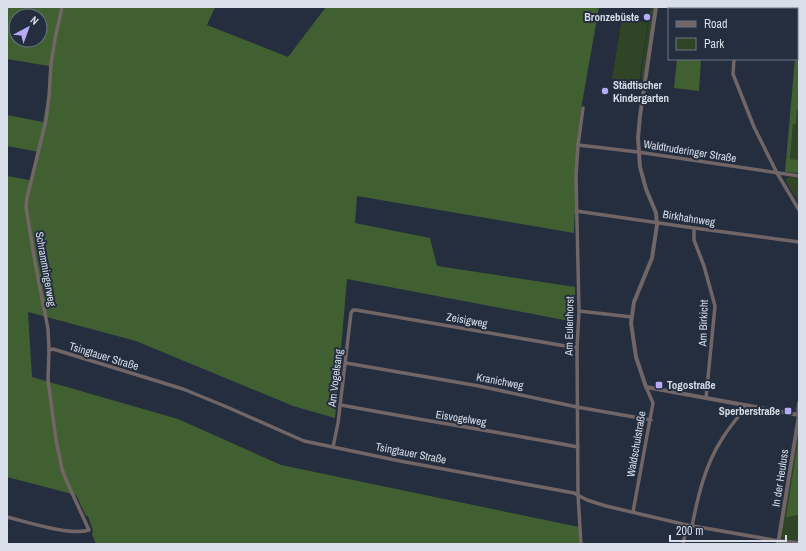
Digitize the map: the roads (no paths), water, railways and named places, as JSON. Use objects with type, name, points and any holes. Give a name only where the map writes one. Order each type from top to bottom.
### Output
[{"type":"street","name":"Schrammingerweg","points":[[7,517],[52,528],[76,531],[89,530],[67,482],[59,458],[48,380],[48,329],[26,206],[26,198],[46,120],[53,52],[62,7]]},
{"type":"street","name":"Waldschulstraße","points":[[633,512],[653,403],[646,387],[635,351],[631,328],[634,302],[652,258],[657,222],[656,213],[643,178],[638,152],[638,130],[656,7]]},
{"type":"street","points":[[734,60],[733,74],[736,85],[754,127],[776,173],[799,210]]},
{"type":"street","name":"Am Eulenhorst","points":[[581,544],[578,495],[577,348],[579,311],[576,177],[578,144],[583,108]]},
{"type":"street","name":"Waldtruderinger Straße","points":[[578,144],[799,176]]},
{"type":"street","name":"Birkhahnweg","points":[[576,211],[799,242]]},
{"type":"street","name":"Am Birkicht","points":[[694,228],[694,240],[702,258],[715,306],[706,398]]},
{"type":"street","name":"Zeisigweg","points":[[353,310],[577,348]]},
{"type":"street","name":"Am Vogelsang","points":[[333,447],[341,405],[353,310]]},
{"type":"street","points":[[579,311],[632,317]]},
{"type":"street","name":"Tsingtauer Straße","points":[[49,350],[52,349],[183,390],[227,407],[304,441],[574,493],[587,500],[687,525],[778,542]]},
{"type":"street","name":"Kranichweg","points":[[346,363],[479,386],[578,407],[651,420]]},
{"type":"street","points":[[646,387],[799,415],[799,402]]},
{"type":"street","name":"Eisvogelweg","points":[[341,405],[578,448]]},
{"type":"street","points":[[692,526],[701,487],[711,459],[722,438],[746,406]]},
{"type":"street","name":"In der Heuluss","points":[[778,542],[799,415]]},
{"type":"street","points":[[683,544],[687,525]]},
{"type":"street","points":[[778,542],[799,544]]},
{"type":"place","name":"Bronzebüste","points":[[647,17]]},
{"type":"place","name":"Städtischer Kindergarten","points":[[605,91]]},
{"type":"place","name":"Togostraße","points":[[659,385]]},
{"type":"place","name":"Sperberstraße","points":[[788,411]]}]
